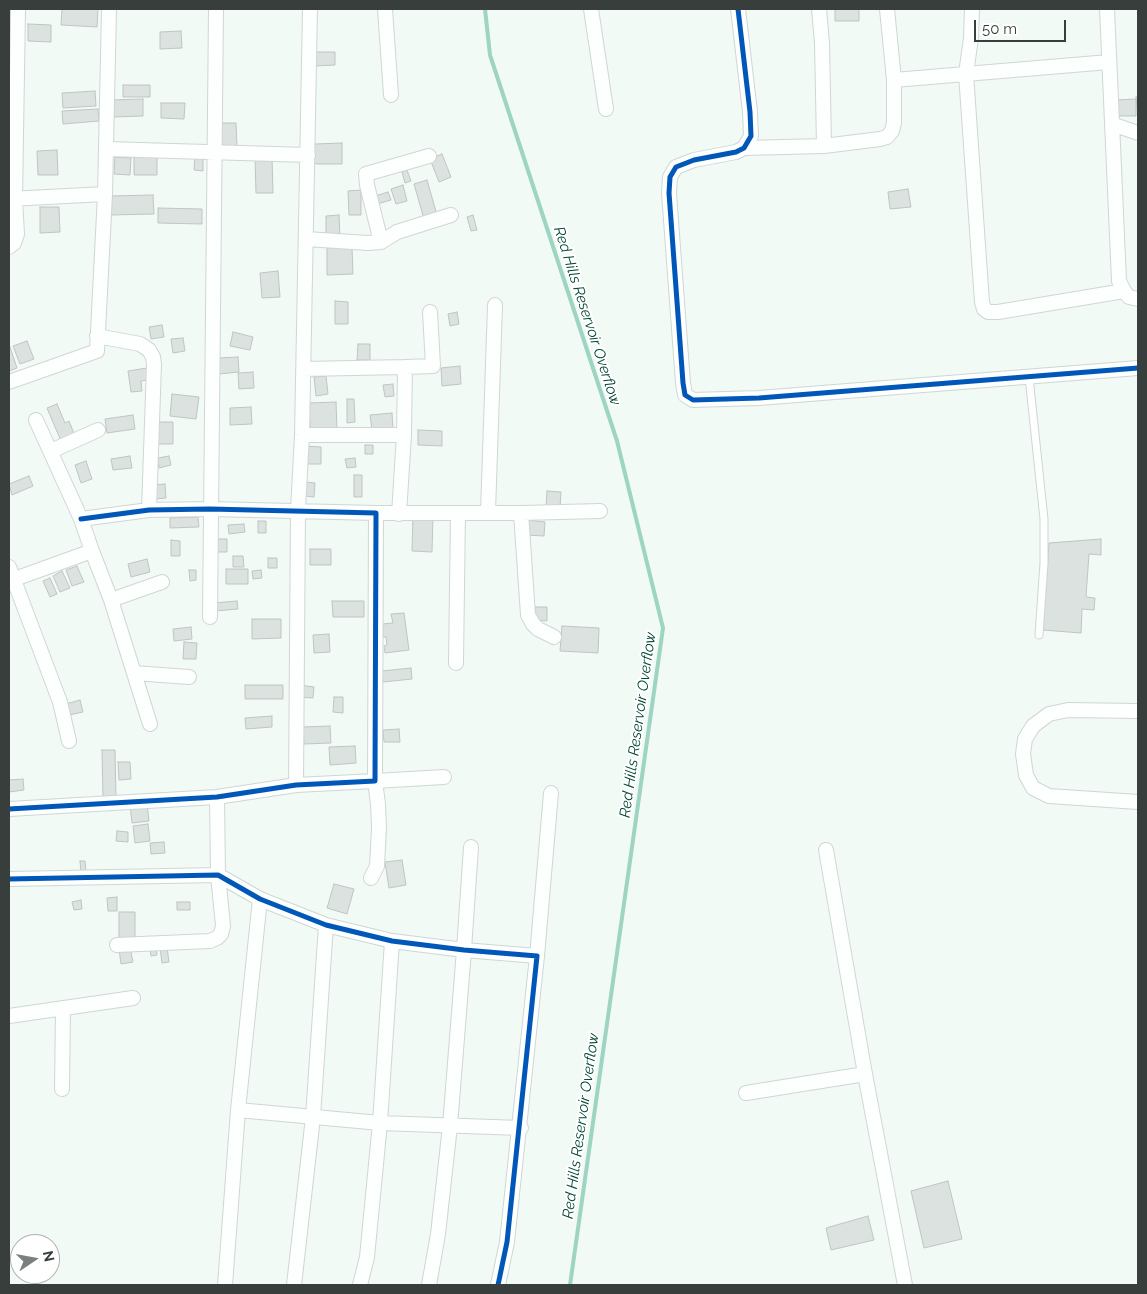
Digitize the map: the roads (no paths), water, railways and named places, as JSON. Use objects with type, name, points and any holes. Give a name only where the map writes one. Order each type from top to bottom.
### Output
[{"type":"street","points":[[9,247],[14,243],[17,234],[12,199],[13,29],[18,9]]},
{"type":"street","points":[[9,382],[97,351],[106,194],[109,9]]},
{"type":"street","points":[[210,616],[216,9]]},
{"type":"street","points":[[296,785],[298,510],[302,435],[310,9]]},
{"type":"street","points":[[385,9],[391,95]]},
{"type":"street","points":[[591,9],[606,109]]},
{"type":"street","points":[[738,9],[750,112],[751,136],[744,148]]},
{"type":"street","points":[[819,9],[822,43],[824,146]]},
{"type":"street","points":[[887,9],[894,80],[894,123],[892,131],[887,136],[880,139],[824,146],[744,148],[736,152],[694,160],[676,167],[670,177],[669,193],[683,384],[686,395],[693,400],[759,398],[1138,368]]},
{"type":"street","points":[[972,9],[971,38],[966,74],[984,309],[992,313],[1124,291]]},
{"type":"street","points":[[1107,9],[1119,281],[1129,297],[1138,299]]},
{"type":"street","points":[[894,80],[1109,62]]},
{"type":"street","points":[[1112,124],[1138,133]]},
{"type":"street","points":[[106,149],[308,155]]},
{"type":"street","points":[[381,242],[366,174],[429,156]]},
{"type":"street","points":[[12,199],[106,194]]},
{"type":"street","points":[[306,239],[368,243],[381,242],[397,232],[451,215]]},
{"type":"street","points":[[488,512],[495,304]]},
{"type":"street","points":[[303,369],[433,366],[430,312]]},
{"type":"street","points":[[97,336],[140,344],[149,350],[153,357],[149,510]]},
{"type":"street","points":[[399,514],[404,435],[405,367]]},
{"type":"street","points":[[36,420],[81,519],[111,600],[150,724]]},
{"type":"street","points":[[51,451],[98,430]]},
{"type":"street","points":[[302,435],[404,435]]},
{"type":"street","points":[[81,519],[149,510],[210,509],[399,514],[600,511]]},
{"type":"street","points":[[371,878],[377,866],[379,828],[375,781],[376,513]]},
{"type":"street","points":[[456,663],[458,513]]},
{"type":"street","points":[[521,513],[528,615],[538,629],[554,637]]},
{"type":"street","points":[[69,741],[60,702],[10,576],[92,551]]},
{"type":"street","points":[[111,600],[162,582]]},
{"type":"street","points":[[134,673],[189,677]]},
{"type":"street","points":[[1138,711],[1068,710],[1049,714],[1033,726],[1025,739],[1022,754],[1026,775],[1032,788],[1049,796],[1138,802]]},
{"type":"street","points":[[9,810],[217,797],[296,785],[444,777]]},
{"type":"street","points":[[498,1285],[507,1242],[520,1128],[551,792]]},
{"type":"street","points":[[117,945],[210,942],[221,934],[223,926],[218,875],[217,797]]},
{"type":"street","points":[[429,1285],[438,1234],[450,1126],[470,847]]},
{"type":"street","points":[[826,850],[865,1074],[905,1285]]},
{"type":"street","points":[[9,879],[218,875],[260,899],[326,925],[392,941],[464,950],[537,956]]},
{"type":"street","points":[[225,1285],[238,1110],[260,899]]},
{"type":"street","points":[[294,1285],[313,1117],[326,925]]},
{"type":"street","points":[[360,1285],[366,1258],[380,1123],[392,941]]},
{"type":"street","points":[[9,1016],[133,998]]},
{"type":"street","points":[[62,1089],[63,1008]]},
{"type":"street","points":[[746,1093],[865,1074]]},
{"type":"street","points":[[238,1110],[380,1123],[520,1128]]},
{"type":"lane","points":[[1029,377],[1044,519],[1044,563],[1039,636]]},
{"type":"waterway","name":"Red Hills Reservoir Overflow","points":[[485,9],[490,55],[617,441],[663,628],[570,1285]]}]
